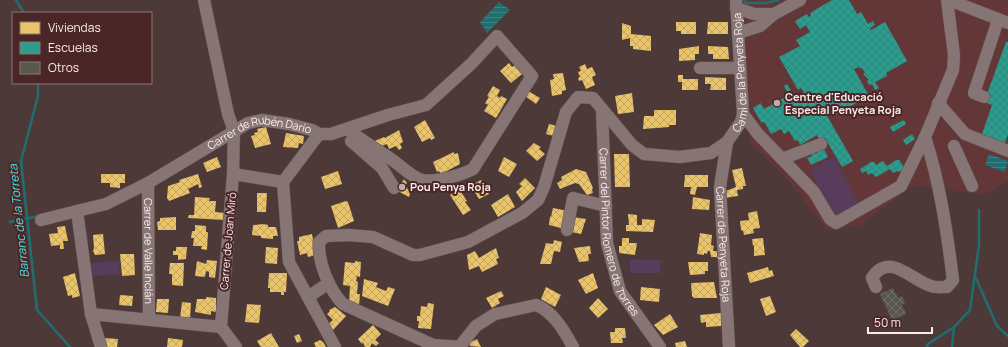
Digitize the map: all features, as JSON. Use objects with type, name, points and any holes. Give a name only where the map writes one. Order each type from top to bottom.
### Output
[{"type":"street","points":[[204,0],[228,114],[234,131]]},
{"type":"street","points":[[738,33],[760,26],[774,14],[800,0]]},
{"type":"street","points":[[743,114],[758,134],[814,192],[830,219],[836,223],[901,186],[925,137],[953,70],[954,55],[948,0],[1003,22],[974,93],[984,97]]},
{"type":"street","points":[[736,4],[754,14],[774,14]]},
{"type":"street","name":"Camí de la Penyeta Roja","points":[[727,142],[741,122],[743,114],[736,4]]},
{"type":"street","name":"Carrer de Rubén Darío","points":[[41,220],[106,204],[148,183],[248,123],[262,120],[297,126],[312,130],[319,134],[331,134],[388,115],[426,105],[472,64],[498,36],[532,76],[473,169],[462,175],[436,179],[419,179],[388,157],[360,140],[348,129]]},
{"type":"street","points":[[700,68],[740,68]]},
{"type":"street","points":[[574,347],[554,318],[542,307],[536,305],[495,314],[476,326],[461,346],[446,347],[433,345],[350,308],[337,298],[329,283],[319,250],[319,242],[326,236],[349,235],[373,237],[413,255],[420,255],[468,242],[522,213],[538,200],[544,187],[566,112],[578,97],[593,98],[632,145],[644,154],[680,157],[711,153],[727,142]]},
{"type":"street","points":[[938,103],[965,134],[1008,151]]},
{"type":"street","name":"Carrer del Pintor Romero de Torres","points":[[602,109],[606,243],[620,291],[660,347]]},
{"type":"street","points":[[348,129],[349,139],[382,168],[394,188]]},
{"type":"street","name":"Carrer de Joan Miró","points":[[221,327],[233,174],[234,131]]},
{"type":"street","points":[[319,134],[282,182],[289,262],[335,347]]},
{"type":"street","points":[[964,167],[965,134]]},
{"type":"street","points":[[876,287],[872,278],[877,270],[887,266],[899,268],[932,287],[947,287],[953,280],[947,228],[925,137]]},
{"type":"street","name":"Carrer de Penyeta Roja","points":[[727,142],[720,187],[728,347]]},
{"type":"street","points":[[782,159],[821,144]]},
{"type":"street","points":[[954,146],[972,186]]},
{"type":"street","points":[[233,174],[282,182]]},
{"type":"street","name":"Carrer de Valle Inclán","points":[[148,183],[149,319]]},
{"type":"street","points":[[567,230],[573,198],[606,206]]},
{"type":"street","points":[[77,212],[91,314],[101,347]]},
{"type":"street","points":[[308,297],[329,283]]},
{"type":"street","points":[[91,314],[221,327],[236,347]]},
{"type":"shaded area","points":[[739,0],[1008,0],[1008,181],[983,195],[914,185],[859,226],[827,230],[788,180],[750,142],[745,106]]},
{"type":"shaded area","points":[[834,157],[858,203],[834,216],[810,170]]},
{"type":"shaded area","points":[[630,259],[661,260],[660,273],[630,273]]},
{"type":"shaded area","points":[[119,261],[120,274],[92,276],[91,263]]},
{"type":"water","points":[[499,2],[510,10],[487,33],[480,22]]},
{"type":"water","points":[[989,154],[1008,161],[1005,172],[985,165]]},
{"type":"building: Viviendas","points":[[676,22],[696,22],[696,34],[681,34],[681,31],[676,31]]},
{"type":"building: Viviendas","points":[[708,22],[728,22],[728,34],[707,34]]},
{"type":"building: Viviendas","points":[[622,23],[631,26],[631,34],[651,36],[651,51],[633,49],[633,46],[630,46],[630,38],[622,40]]},
{"type":"building: Viviendas","points":[[699,46],[699,54],[695,54],[695,60],[679,61],[679,49]]},
{"type":"building: Viviendas","points":[[708,46],[728,47],[729,59],[713,59],[713,54],[708,54]]},
{"type":"building: Viviendas","points":[[509,63],[512,67],[515,65],[522,74],[511,83],[500,71]]},
{"type":"building: Viviendas","points":[[585,64],[587,69],[592,67],[596,75],[592,77],[595,85],[586,89],[582,80],[579,81],[578,78],[580,77],[578,72],[581,71],[579,67]]},
{"type":"building: Viviendas","points":[[563,73],[566,90],[562,91],[562,94],[552,96],[550,80],[554,79],[553,74]]},
{"type":"building: Viviendas","points":[[678,75],[683,75],[683,79],[698,79],[698,90],[682,90],[682,82],[678,82]]},
{"type":"building: Viviendas","points":[[705,77],[726,78],[726,90],[710,90],[711,84],[705,84]]},
{"type":"building: Viviendas","points":[[493,86],[500,90],[497,96],[507,99],[496,118],[484,111],[488,105],[485,103],[489,97],[487,96]]},
{"type":"building: Viviendas","points":[[528,91],[540,98],[536,104],[525,96]]},
{"type":"building: Viviendas","points":[[632,93],[634,112],[618,114],[615,96]]},
{"type":"building: Viviendas","points":[[654,110],[676,110],[676,125],[643,129],[644,116],[654,116]]},
{"type":"building: Viviendas","points":[[425,120],[435,138],[431,140],[430,138],[422,142],[414,127]]},
{"type":"building: Viviendas","points":[[549,124],[557,126],[554,136],[546,134]]},
{"type":"building: Viviendas","points":[[266,127],[271,144],[255,148],[251,136],[258,132],[257,129]]},
{"type":"building: Viviendas","points":[[399,130],[403,142],[400,144],[402,148],[399,150],[396,146],[389,149],[387,144],[377,148],[370,143],[384,137],[385,138]]},
{"type":"building: Viviendas","points":[[286,133],[304,136],[303,144],[299,143],[298,148],[283,147]]},
{"type":"building: Viviendas","points":[[534,143],[541,147],[539,149],[545,154],[537,161],[526,151]]},
{"type":"building: Viviendas","points":[[454,152],[454,154],[458,153],[460,164],[441,174],[439,171],[437,172],[433,162]]},
{"type":"building: Viviendas","points":[[614,154],[629,154],[630,187],[615,187]]},
{"type":"building: Viviendas","points":[[217,157],[221,167],[207,172],[203,163]]},
{"type":"building: Viviendas","points":[[504,157],[517,164],[509,177],[498,171]]},
{"type":"building: Viviendas","points":[[742,168],[746,186],[743,186],[743,189],[737,190],[738,196],[724,198],[726,191],[736,187],[732,170]]},
{"type":"building: Viviendas","points":[[576,169],[586,172],[593,188],[593,193],[587,195],[579,184],[575,183],[560,189],[557,183],[562,180],[561,177]]},
{"type":"building: Viviendas","points":[[338,171],[342,184],[325,189],[321,177]]},
{"type":"building: Viviendas","points":[[101,174],[125,174],[125,183],[120,183],[120,188],[110,187],[110,183],[101,183]]},
{"type":"building: Viviendas","points":[[198,174],[202,187],[199,188],[198,184],[188,189],[190,193],[169,201],[167,198],[168,186],[180,182],[179,180]]},
{"type":"building: Viviendas","points":[[685,175],[708,175],[708,187],[697,187],[695,195],[690,194],[691,187],[684,187]]},
{"type":"building: Viviendas","points":[[525,178],[535,188],[522,201],[516,192],[522,186],[519,184]]},
{"type":"building: Viviendas","name":"Pou Penya Roja","points":[[404,179],[407,183],[405,185],[410,193],[409,197],[396,190]]},
{"type":"building: Viviendas","points":[[481,180],[489,194],[479,199],[471,186]]},
{"type":"building: Viviendas","points":[[459,189],[467,201],[465,202],[471,210],[463,215],[450,195]]},
{"type":"building: Viviendas","points":[[257,193],[267,193],[266,212],[257,212]]},
{"type":"building: Viviendas","points":[[508,194],[515,207],[498,217],[491,205]]},
{"type":"building: Viviendas","points":[[195,197],[210,198],[209,201],[216,201],[215,212],[225,213],[225,220],[188,218],[189,215],[194,215]]},
{"type":"building: Viviendas","points":[[693,197],[710,200],[709,210],[692,209]]},
{"type":"building: Viviendas","points":[[346,201],[348,202],[354,221],[338,228],[331,206]]},
{"type":"building: Viviendas","points":[[553,208],[568,211],[561,228],[549,225]]},
{"type":"building: Viviendas","points":[[757,211],[760,228],[753,229],[754,233],[744,235],[743,231],[741,230],[740,221],[749,220],[748,213]]},
{"type":"building: Viviendas","points":[[628,214],[637,215],[637,225],[642,225],[642,219],[655,220],[653,232],[626,231],[626,225],[629,225]]},
{"type":"building: Viviendas","points":[[176,217],[176,230],[158,230],[157,222],[160,221],[160,218]]},
{"type":"building: Viviendas","points":[[573,217],[586,219],[581,234],[571,232]]},
{"type":"building: Viviendas","points":[[195,225],[206,226],[206,232],[208,232],[207,250],[201,249],[202,246],[193,246],[194,238],[191,238],[192,231],[195,231]]},
{"type":"building: Viviendas","points":[[253,225],[268,225],[268,227],[276,227],[278,236],[273,236],[273,239],[261,238],[261,236],[252,235]]},
{"type":"building: Viviendas","points":[[65,226],[68,241],[63,241],[64,249],[60,249],[60,245],[51,246],[49,234],[58,233],[57,227]]},
{"type":"building: Viviendas","points":[[700,233],[712,235],[711,245],[714,246],[713,251],[717,251],[717,257],[711,257],[710,251],[708,251],[707,254],[704,253],[704,255],[697,254]]},
{"type":"building: Viviendas","points":[[103,234],[105,254],[95,255],[93,251],[93,235]]},
{"type":"building: Viviendas","points":[[312,234],[316,255],[308,257],[307,253],[300,255],[297,241],[299,241],[299,237]]},
{"type":"building: Viviendas","points":[[622,238],[629,238],[629,243],[637,243],[635,255],[619,253],[619,246],[622,246]]},
{"type":"building: Viviendas","points":[[763,238],[765,255],[754,256],[754,245],[753,246],[752,239]]},
{"type":"building: Viviendas","points":[[554,240],[562,242],[560,252],[554,251],[551,264],[540,264],[546,243],[553,244]]},
{"type":"building: Viviendas","points":[[590,246],[591,254],[588,254],[589,261],[579,262],[574,248]]},
{"type":"building: Viviendas","points":[[176,247],[187,247],[186,259],[178,260],[178,255],[173,255],[173,251],[176,251]]},
{"type":"building: Viviendas","points":[[266,247],[278,248],[277,264],[265,263]]},
{"type":"building: Viviendas","points":[[496,248],[499,258],[496,259],[498,264],[482,272],[479,266],[469,270],[467,255],[475,251],[479,258]]},
{"type":"building: Viviendas","points":[[120,254],[134,254],[135,275],[122,276]]},
{"type":"building: Viviendas","points":[[207,260],[217,261],[215,278],[209,277],[209,272],[206,271],[205,277],[195,276],[197,261],[206,264]]},
{"type":"building: Viviendas","points":[[355,261],[361,262],[360,277],[357,276],[356,281],[358,282],[357,294],[360,294],[359,305],[349,302],[350,286],[343,285],[345,262],[355,263]]},
{"type":"building: Viviendas","points":[[688,262],[708,262],[708,271],[705,271],[705,274],[690,275]]},
{"type":"building: Viviendas","points":[[170,263],[184,263],[183,286],[172,285],[172,274],[169,274]]},
{"type":"building: Viviendas","points":[[768,267],[769,271],[772,270],[774,276],[750,283],[747,273]]},
{"type":"building: Viviendas","points":[[75,273],[80,296],[72,298],[72,295],[68,296],[63,277]]},
{"type":"building: Viviendas","points":[[269,273],[287,273],[286,292],[284,292],[284,295],[281,295],[281,292],[270,292],[270,288],[268,288]]},
{"type":"building: Viviendas","points":[[593,273],[598,288],[586,294],[578,280]]},
{"type":"building: Viviendas","points":[[364,279],[378,283],[376,287],[386,291],[388,287],[395,289],[388,306],[362,296]]},
{"type":"building: Viviendas","points":[[714,282],[717,298],[694,298],[692,296],[691,283]]},
{"type":"building: Viviendas","points":[[546,287],[561,295],[555,307],[541,299]]},
{"type":"building: Viviendas","points":[[641,287],[660,289],[659,302],[640,300]]},
{"type":"building: Viviendas","points":[[501,291],[504,296],[498,299],[500,303],[492,308],[486,298]]},
{"type":"building: Viviendas","points":[[120,295],[133,296],[132,306],[119,305]]},
{"type":"building: Viviendas","points":[[770,296],[776,312],[766,316],[760,299]]},
{"type":"building: Viviendas","points":[[206,297],[216,298],[216,312],[211,311],[211,315],[195,312],[197,299],[206,299]]},
{"type":"building: Viviendas","points":[[598,298],[608,309],[598,318],[589,308]]},
{"type":"building: Viviendas","points":[[157,299],[169,299],[168,313],[156,312]]},
{"type":"building: Viviendas","points":[[182,302],[191,303],[190,319],[180,318]]},
{"type":"building: Viviendas","points":[[428,303],[434,304],[431,329],[418,328],[419,321],[417,321],[417,316],[420,316],[421,306],[427,307]]},
{"type":"building: Viviendas","points":[[247,304],[261,305],[259,323],[245,322]]},
{"type":"building: Viviendas","points":[[335,307],[346,316],[333,330],[328,324],[333,320],[327,314],[330,311],[329,310]]},
{"type":"building: Viviendas","points":[[721,313],[721,326],[706,327],[706,322],[701,323],[700,315]]},
{"type":"building: Viviendas","points":[[670,314],[678,327],[663,335],[654,325]]},
{"type":"building: Viviendas","points":[[373,325],[381,334],[375,340],[379,343],[376,346],[372,343],[370,347],[365,347],[363,342],[362,344],[358,339]]},
{"type":"building: Viviendas","points":[[615,328],[625,328],[626,338],[622,338],[623,343],[611,343],[610,332],[615,332]]},
{"type":"building: Viviendas","points":[[796,329],[809,341],[803,347],[800,347],[790,335]]},
{"type":"building: Viviendas","points":[[271,333],[279,347],[261,347],[257,341]]},
{"type":"building: Viviendas","points":[[299,334],[302,341],[297,343],[294,336]]},
{"type":"building: Viviendas","points":[[103,338],[118,339],[117,347],[107,347]]},
{"type":"building: Viviendas","points":[[168,338],[183,340],[182,347],[167,347]]},
{"type":"building: Viviendas","points":[[477,339],[481,347],[470,346],[469,343]]},
{"type":"building: Viviendas","points":[[320,340],[326,347],[316,347],[314,343]]},
{"type":"building: Viviendas","points":[[685,341],[687,347],[676,347],[675,343]]},
{"type":"building: Escuelas","name":"Centre d'Educació Especial Penyeta Roja","points":[[832,0],[849,0],[857,14],[861,12],[868,24],[873,21],[875,25],[870,28],[871,30],[885,22],[907,61],[886,73],[887,76],[875,82],[879,88],[875,90],[872,84],[869,85],[867,81],[869,80],[863,74],[865,73],[862,68],[860,69],[859,67],[854,69],[869,96],[833,116],[832,114],[827,116],[853,161],[842,167],[825,138],[820,141],[817,135],[800,145],[798,140],[795,141],[789,131],[784,134],[781,129],[771,134],[765,123],[761,122],[753,108],[761,103],[764,109],[789,95],[784,86],[787,84],[792,93],[798,95],[804,92],[801,88],[798,90],[779,57],[800,46],[796,40],[810,32],[806,25],[800,29],[795,21],[807,14],[809,17],[811,16],[810,13]]},
{"type":"building: Escuelas","points":[[1006,42],[1008,42],[1008,134],[1005,143],[982,134],[992,105],[984,102]]},
{"type":"building: Escuelas","points":[[895,104],[898,109],[885,116],[882,112]]},
{"type":"building: Escuelas","points":[[904,120],[906,124],[893,132],[890,127]]},
{"type":"building: Escuelas","points":[[912,134],[915,139],[906,145],[903,140]]},
{"type":"building: Escuelas","points":[[823,147],[828,157],[811,165],[807,158],[812,156],[811,153],[814,151],[815,154]]},
{"type":"building: Escuelas","points":[[896,160],[899,160],[905,168],[899,172],[897,171],[893,173],[890,169],[876,177],[872,173],[868,175],[866,171],[862,173],[860,169],[871,162],[874,162],[876,165],[883,161],[887,166]]},
{"type":"building: Otros","points":[[893,288],[898,298],[902,296],[905,303],[902,305],[906,314],[892,320],[880,294]]},
{"type":"waterway","name":"Barranc de la Torreta","points":[[16,0],[23,12]]},
{"type":"waterway","points":[[744,0],[746,3],[766,3],[778,0]]},
{"type":"waterway","name":"Barranc de la Torreta","points":[[38,84],[38,96],[21,161],[37,310],[70,347]]},
{"type":"waterway","points":[[927,347],[928,344],[954,327],[970,310],[979,245],[979,210]]},
{"type":"waterway","name":"Barranc de la Torreta","points":[[10,222],[39,216]]},
{"type":"waterway","points":[[975,276],[997,326],[1008,336]]},
{"type":"waterway","points":[[952,347],[954,328]]},
{"type":"place","name":"Centre d'Educació Especial Penyeta Roja","points":[[777,103]]},
{"type":"place","name":"Pou Penya Roja","points":[[402,187]]}]
